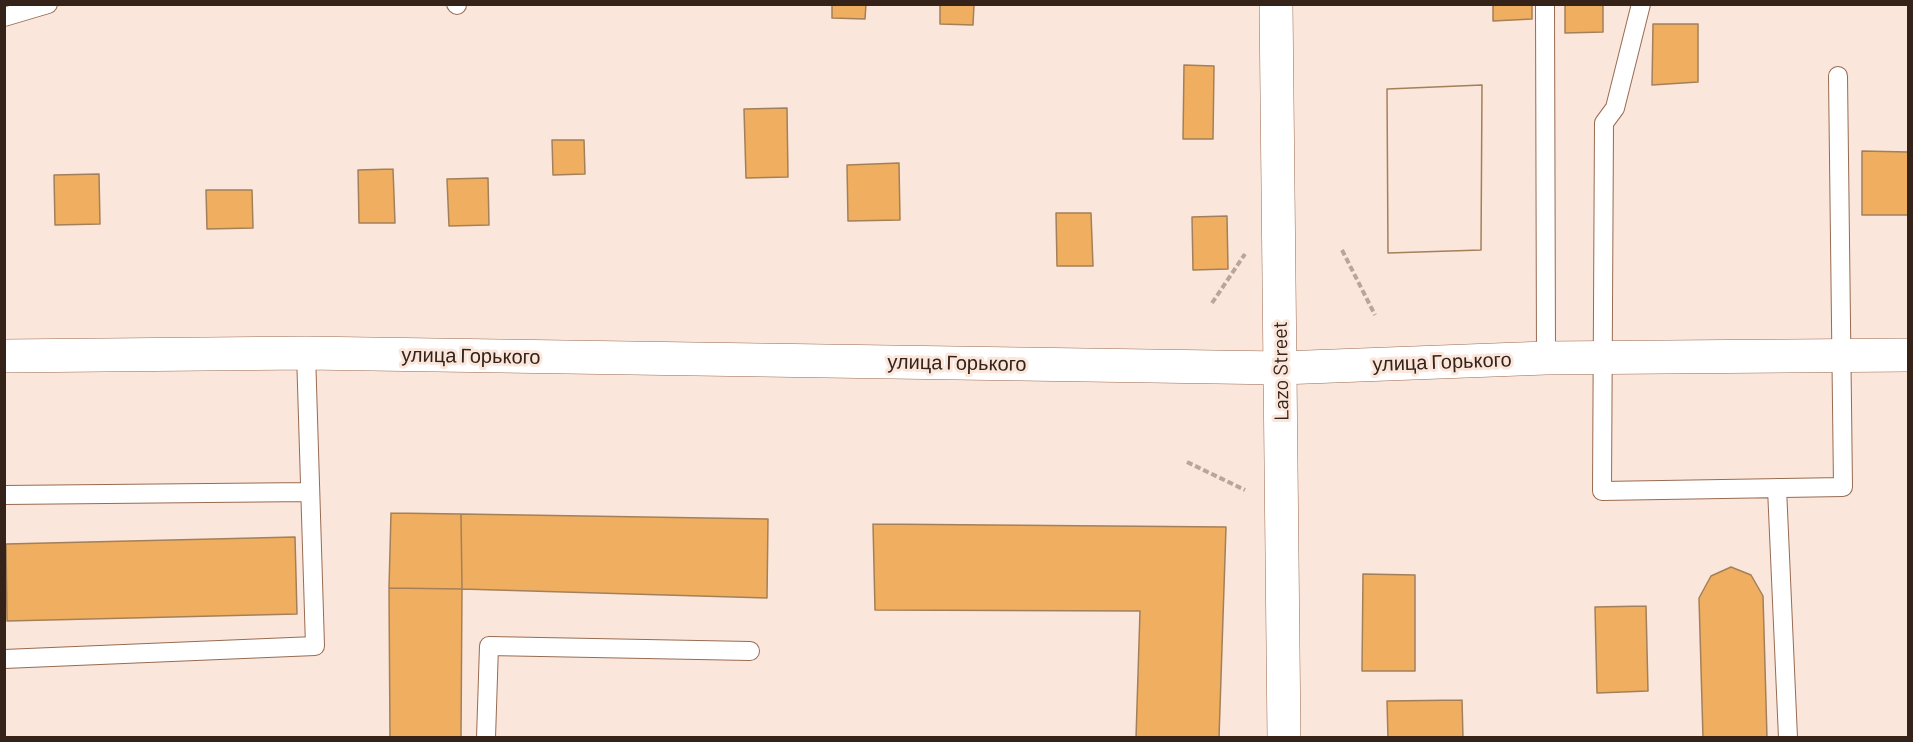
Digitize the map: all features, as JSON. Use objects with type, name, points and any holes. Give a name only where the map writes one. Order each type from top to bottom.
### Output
[{"type":"main road","name":"Lazo Street","points":[[1276,4],[1284,738]]},
{"type":"main road","name":"улица Горького","points":[[4,356],[306,353],[1281,368],[1546,358],[1908,355]]},
{"type":"lane","points":[[4,17],[48,4]]},
{"type":"lane","points":[[1545,4],[1546,358]]},
{"type":"lane","points":[[1641,4],[1615,108],[1604,123],[1602,491],[1843,487],[1838,76]]},
{"type":"lane","points":[[4,659],[315,646],[306,353]]},
{"type":"lane","points":[[1777,488],[1788,738]]},
{"type":"lane","points":[[4,495],[310,492]]},
{"type":"lane","points":[[486,738],[489,646],[750,651]]},
{"type":"path","points":[[1342,250],[1375,315]]},
{"type":"path","points":[[1212,303],[1246,252]]},
{"type":"path","points":[[1187,462],[1245,490]]},
{"type":"building","points":[[832,4],[866,4],[865,19],[832,18]]},
{"type":"building","points":[[940,4],[974,4],[973,25],[940,24]]},
{"type":"building","points":[[1493,4],[1532,4],[1532,19],[1493,21]]},
{"type":"building","points":[[1565,4],[1603,4],[1603,32],[1565,33]]},
{"type":"building","points":[[1653,24],[1698,24],[1698,82],[1652,85]]},
{"type":"building","points":[[1184,65],[1214,66],[1213,139],[1183,139]]},
{"type":"building","points":[[1482,85],[1481,250],[1388,253],[1387,89]]},
{"type":"building","points":[[1482,85],[1481,250],[1388,253],[1387,89]]},
{"type":"building","points":[[787,108],[788,177],[746,178],[744,109]]},
{"type":"building","points":[[552,140],[584,140],[585,174],[553,175]]},
{"type":"building","points":[[1862,151],[1908,152],[1908,215],[1862,215]]},
{"type":"building","points":[[899,163],[900,220],[848,221],[847,165]]},
{"type":"building","points":[[393,169],[395,223],[359,223],[358,170]]},
{"type":"building","points":[[99,174],[100,224],[55,225],[54,175]]},
{"type":"building","points":[[488,178],[489,225],[449,226],[447,179]]},
{"type":"building","points":[[206,190],[252,190],[253,228],[207,229]]},
{"type":"building","points":[[1056,213],[1091,213],[1093,266],[1057,266]]},
{"type":"building","points":[[1227,216],[1228,269],[1193,270],[1192,217]]},
{"type":"building","points":[[391,513],[461,514],[462,589],[389,588]]},
{"type":"building","points":[[461,514],[768,519],[767,598],[462,589]]},
{"type":"building","points":[[873,524],[1226,527],[1219,738],[1136,738],[1140,611],[875,610]]},
{"type":"building","points":[[295,537],[297,614],[7,621],[6,544]]},
{"type":"building","points":[[1731,567],[1751,575],[1763,596],[1767,738],[1703,738],[1699,598],[1711,576]]},
{"type":"building","points":[[1363,574],[1415,575],[1415,671],[1362,671]]},
{"type":"building","points":[[389,588],[462,589],[461,738],[390,738]]},
{"type":"building","points":[[1646,606],[1648,691],[1597,693],[1595,607]]},
{"type":"building","points":[[1462,700],[1463,738],[1388,738],[1387,701]]}]
